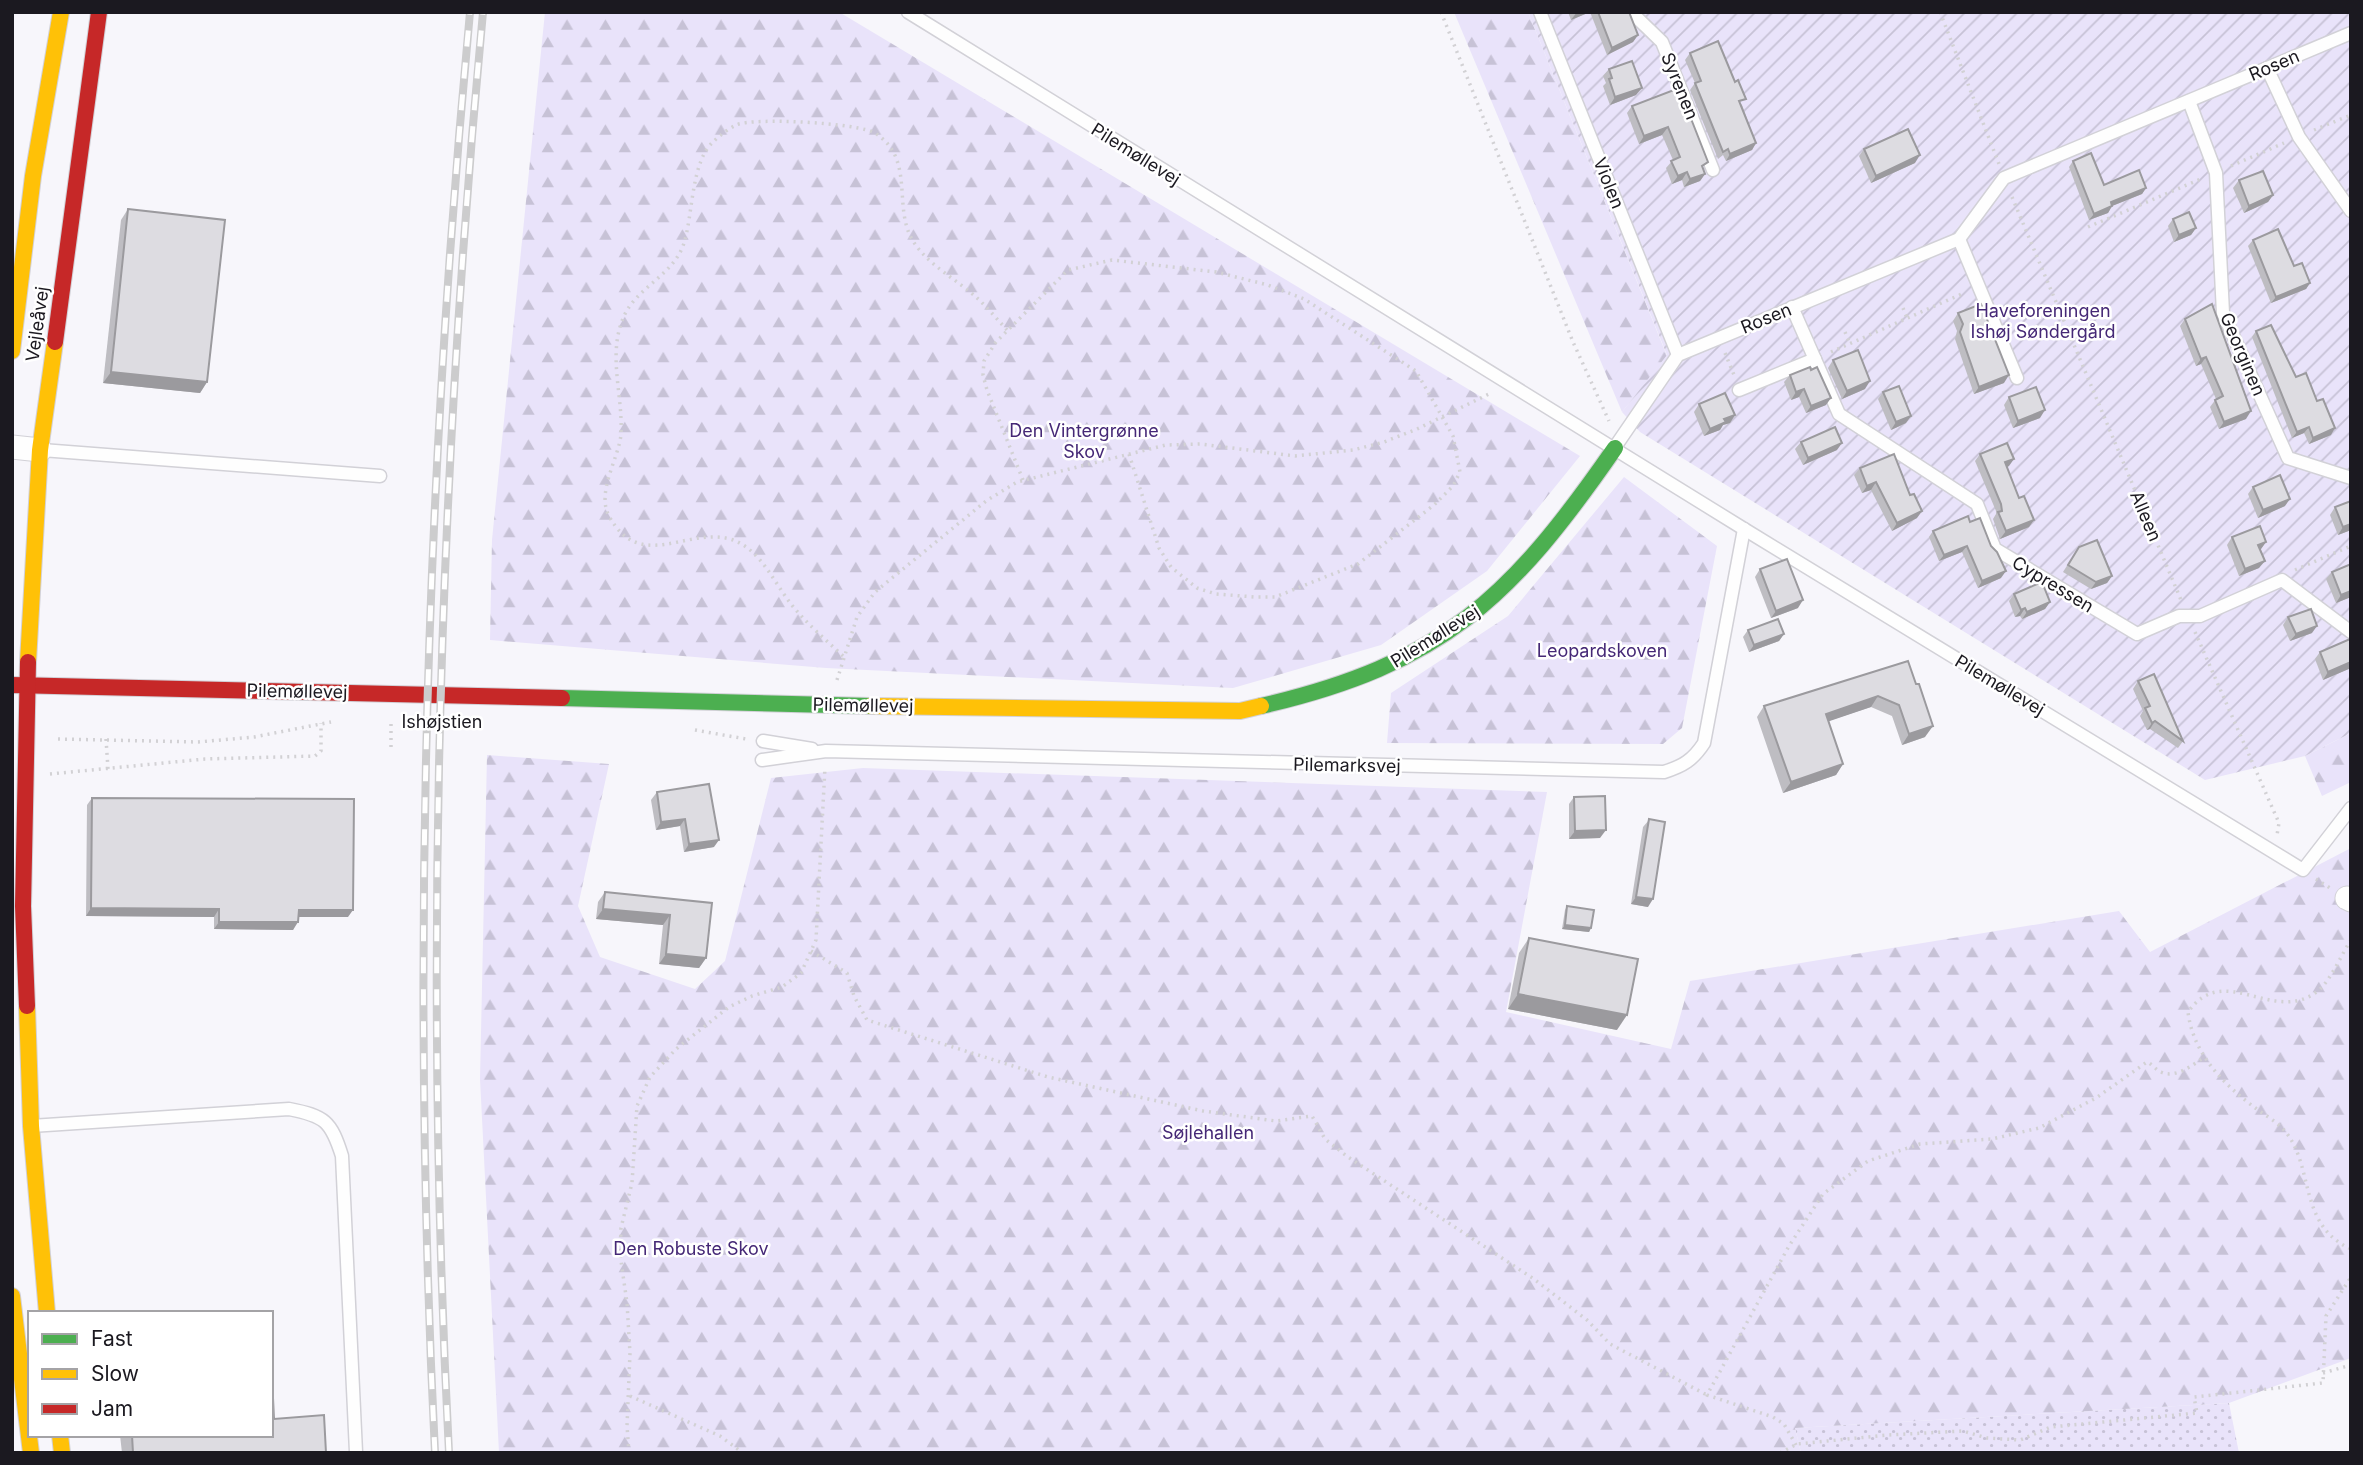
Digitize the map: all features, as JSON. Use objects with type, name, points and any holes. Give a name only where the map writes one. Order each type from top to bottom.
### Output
[{"type":"street","name":"Vejleåvej","points":[[12,351],[33,176],[61,12]]},
{"type":"street","name":"Vejleåvej","points":[[47,1311],[31,1126],[23,906],[24,780],[20,685],[40,450],[99,12]]},
{"type":"street","points":[[12,447],[40,450]]},
{"type":"street","name":"Pilemøllevej","points":[[20,685],[830,705],[1240,710],[1304,696],[1370,675],[1424,647],[1469,618],[1514,580],[1561,527],[1615,448]]},
{"type":"street","points":[[12,1128],[31,1126]]},
{"type":"street","points":[[12,1296],[28,1428]]},
{"type":"lane","name":"Pilemøllevej","points":[[908,12],[1744,529],[2303,870]]},
{"type":"lane","name":"Violen","points":[[1541,12],[1678,355]]},
{"type":"lane","name":"Syrenen","points":[[1631,12],[1662,42],[1713,170]]},
{"type":"lane","name":"Rosen","points":[[2004,178],[2351,33]]},
{"type":"lane","points":[[2267,68],[2299,136],[2351,211]]},
{"type":"lane","name":"Georginen","points":[[2189,101],[2216,173],[2223,313],[2288,458],[2351,478]]},
{"type":"lane","points":[[2004,178],[1959,239],[2017,378]]},
{"type":"lane","name":"Rosen","points":[[1678,355],[1959,239]]},
{"type":"lane","name":"Cypressen","points":[[1792,307],[1839,414],[1977,504],[1995,549],[2137,634],[2179,616],[2200,616],[2282,580]]},
{"type":"lane","points":[[1615,448],[1678,355]]},
{"type":"lane","points":[[1739,390],[1815,359]]},
{"type":"lane","points":[[40,450],[380,476]]},
{"type":"lane","name":"Pilemarksvej","points":[[762,760],[826,751],[1664,772],[1682,766],[1695,757],[1704,743],[1744,529]]},
{"type":"lane","points":[[2282,580],[2351,632]]},
{"type":"lane","points":[[763,741],[826,751]]},
{"type":"lane","points":[[2303,870],[2351,808]]},
{"type":"lane","points":[[31,1126],[289,1109],[318,1115],[334,1131],[342,1156],[356,1452]]},
{"type":"path","points":[[1441,12],[1573,342],[1606,412],[1615,448]]},
{"type":"path","points":[[1940,12],[2004,178]]},
{"type":"path","points":[[842,656],[792,604],[750,548],[729,539],[708,537],[654,546],[632,541],[617,530],[606,511],[606,491],[621,435],[615,344],[624,315],[676,261],[684,246],[701,159],[710,144],[724,133],[737,125],[754,122],[855,127],[875,133],[900,164],[904,184],[904,215],[912,240],[927,258],[977,298],[1007,330]]},
{"type":"path","name":"Alleen","points":[[2004,178],[2188,616],[2279,823],[2275,855]]},
{"type":"path","points":[[1023,480],[983,375],[984,362],[1007,330],[1056,278],[1086,264],[1112,260],[1216,272],[1268,285],[1304,299],[1416,372],[1444,417],[1460,460],[1460,472],[1453,486],[1417,519],[1358,564],[1276,597],[1216,594],[1197,588],[1171,567],[1159,548],[1129,454]]},
{"type":"path","points":[[1815,359],[1979,286]]},
{"type":"path","points":[[1903,308],[1907,318]]},
{"type":"path","points":[[1845,332],[1850,344]]},
{"type":"path","points":[[1719,337],[1739,390]]},
{"type":"path","points":[[830,705],[842,656],[857,617],[875,592],[986,501],[1023,480],[1166,445],[1200,444],[1273,456],[1318,455],[1384,442],[1444,417],[1487,396],[1507,382]]},
{"type":"path","points":[[2282,580],[2287,574],[2351,546]]},
{"type":"path","points":[[58,739],[198,742],[254,737],[339,721]]},
{"type":"path","name":"Ishøjstien","points":[[378,721],[404,721]]},
{"type":"path","points":[[391,721],[391,747]]},
{"type":"path","points":[[24,780],[205,759],[315,756],[321,751],[321,723]]},
{"type":"path","points":[[687,729],[763,741]]},
{"type":"path","points":[[106,739],[108,769]]},
{"type":"path","points":[[629,1453],[628,1303],[620,1254],[621,1228],[632,1183],[637,1106],[650,1077],[676,1049],[729,1007],[752,996],[782,987],[801,973],[816,940],[826,751]]},
{"type":"path","points":[[2303,870],[2349,899]]},
{"type":"path","points":[[2351,940],[2318,990],[2287,1004],[2217,990],[2197,1000],[2188,1013],[2190,1031],[2203,1058],[2237,1094],[2284,1130],[2299,1155],[2306,1192],[2324,1229],[2351,1249]]},
{"type":"path","points":[[811,951],[847,973],[867,1020],[1048,1077],[1203,1111],[1276,1121],[1312,1115],[1325,1139],[1348,1157],[1534,1279],[1587,1320],[1610,1344],[1707,1395],[1773,1417],[1784,1424],[1796,1445]]},
{"type":"path","points":[[1707,1395],[1788,1246],[1823,1194],[1868,1161],[1920,1144],[1992,1139],[2039,1128],[2096,1098],[2147,1062],[2161,1073],[2172,1073],[2188,1069],[2203,1058]]},
{"type":"path","points":[[1780,1453],[1796,1445],[1963,1431],[1987,1438],[2020,1440],[2051,1427],[2197,1413],[2194,1396],[2323,1383],[2326,1316],[2351,1277]]},
{"type":"path","points":[[2323,1373],[2351,1365]]},
{"type":"path","points":[[630,1396],[720,1436],[743,1453]]},
{"type":"green space","name":"Den Vintergrønne Skov","points":[[545,12],[839,12],[1580,456],[1487,571],[1381,645],[1233,688],[826,668],[490,640],[492,540]]},
{"type":"green space","points":[[1454,12],[1528,12],[1667,356],[1622,412]]},
{"type":"green space","name":"Haveforeningen Ishøj Søndergård","points":[[1528,12],[2351,12],[2351,733],[2305,756],[2205,780],[1640,432],[1622,412],[1667,355]]},
{"type":"green space","name":"Leopardskoven","points":[[1624,477],[1717,546],[1682,728],[1663,744],[1387,743],[1391,693],[1508,616]]},
{"type":"green space","points":[[2351,733],[2351,782],[2322,796],[2305,756]]},
{"type":"green space","name":"Søjlehallen","points":[[487,755],[609,764],[578,906],[600,957],[695,989],[725,961],[771,778],[863,768],[1547,792],[1506,1012],[1671,1049],[1690,981],[2119,911],[2150,952],[2351,848],[2351,1358],[2229,1403],[1795,1428],[1801,1453],[499,1453],[480,1079]]},
{"type":"green space","points":[[2229,1403],[2239,1453],[1801,1453],[1795,1428]]},
{"type":"building","points":[[1598,12],[1629,12],[1638,35],[1612,48]]},
{"type":"building","points":[[1718,41],[1735,82],[1738,80],[1746,99],[1739,101],[1756,143],[1730,154],[1728,149],[1723,152],[1695,83],[1701,81],[1690,53]]},
{"type":"building","points":[[1632,61],[1642,88],[1615,97],[1609,69]]},
{"type":"building","points":[[1679,88],[1708,162],[1702,166],[1705,174],[1690,179],[1687,172],[1678,176],[1671,161],[1680,157],[1668,127],[1644,136],[1632,106]]},
{"type":"building","points":[[1908,129],[1920,155],[1876,176],[1864,149]]},
{"type":"building","points":[[2091,153],[2104,185],[2139,170],[2146,188],[2111,202],[2112,206],[2094,214],[2073,161]]},
{"type":"building","points":[[2263,171],[2273,195],[2249,206],[2239,180]]},
{"type":"building","points":[[128,209],[225,220],[207,382],[111,372]]},
{"type":"building","points":[[2189,212],[2196,228],[2179,235],[2173,219]]},
{"type":"building","points":[[2278,229],[2294,266],[2302,263],[2310,283],[2276,297],[2253,240]]},
{"type":"building","points":[[1981,304],[2009,375],[1979,387],[1960,332],[1963,324],[1958,313]]},
{"type":"building","points":[[2212,304],[2251,411],[2224,422],[2215,400],[2223,396],[2206,357],[2201,359],[2185,319]]},
{"type":"building","points":[[2271,325],[2296,377],[2306,373],[2317,401],[2323,399],[2335,428],[2313,438],[2309,427],[2297,432],[2256,331]]},
{"type":"building","points":[[1858,350],[1870,381],[1847,391],[1833,360]]},
{"type":"building","points":[[1810,367],[1811,370],[1817,367],[1831,398],[1811,406],[1804,389],[1796,392],[1790,375]]},
{"type":"building","points":[[1899,386],[1911,416],[1896,422],[1883,392]]},
{"type":"building","points":[[2036,387],[2045,410],[2018,421],[2009,397]]},
{"type":"building","points":[[1725,393],[1735,415],[1710,429],[1699,404]]},
{"type":"building","points":[[1835,427],[1842,443],[1808,458],[1801,442]]},
{"type":"building","points":[[2007,443],[2014,459],[2005,462],[2019,498],[2024,496],[2034,520],[2006,531],[1998,512],[2002,511],[2001,504],[1980,454]]},
{"type":"building","points":[[1894,454],[1910,495],[1914,494],[1922,511],[1897,523],[1876,482],[1867,486],[1860,468]]},
{"type":"building","points":[[2280,475],[2290,499],[2263,510],[2253,487]]},
{"type":"building","points":[[2351,501],[2351,524],[2343,527],[2335,507]]},
{"type":"building","points":[[1968,516],[1970,522],[1980,518],[1991,546],[2006,571],[1982,581],[1967,546],[1944,555],[1933,531]]},
{"type":"building","points":[[2260,526],[2266,542],[2258,545],[2265,561],[2245,569],[2232,537]]},
{"type":"building","points":[[2097,540],[2112,576],[2096,582],[2068,565],[2079,547]]},
{"type":"building","points":[[1787,559],[1803,600],[1776,611],[1760,569]]},
{"type":"building","points":[[2351,564],[2351,591],[2341,595],[2332,572]]},
{"type":"building","points":[[2042,582],[2050,602],[2027,612],[2025,608],[2021,610],[2014,594]]},
{"type":"building","points":[[2311,609],[2317,626],[2296,634],[2288,617]]},
{"type":"building","points":[[1778,619],[1784,634],[1754,645],[1748,630]]},
{"type":"building","points":[[2350,639],[2351,662],[2328,672],[2320,652]]},
{"type":"building","points":[[1908,661],[1933,726],[1909,734],[1899,705],[1878,696],[1826,714],[1843,764],[1791,782],[1764,706]]},
{"type":"building","points":[[2154,674],[2183,741],[2155,721],[2152,723],[2145,708],[2150,706],[2138,681]]},
{"type":"building","points":[[709,784],[719,840],[689,844],[685,819],[661,822],[657,792]]},
{"type":"building","points":[[1605,796],[1606,830],[1575,831],[1574,797]]},
{"type":"building","points":[[92,798],[354,799],[353,910],[299,910],[298,922],[219,922],[219,909],[91,908]]},
{"type":"building","points":[[1649,819],[1665,822],[1653,899],[1636,897]]},
{"type":"building","points":[[605,892],[712,903],[706,958],[666,954],[670,915],[603,909]]},
{"type":"building","points":[[1567,906],[1594,910],[1591,928],[1565,925]]},
{"type":"building","points":[[1529,938],[1638,959],[1627,1015],[1518,994]]},
{"type":"building","points":[[273,1398],[274,1419],[324,1415],[326,1453],[133,1453],[132,1437],[273,1437]]},
{"type":"railway","points":[[435,1453],[424,1092],[427,732],[442,372],[470,12]]},
{"type":"railway","points":[[449,1453],[437,1092],[440,732],[455,372],[483,12]]},
{"type":"traffic: fast","points":[[1261,706],[1324,689],[1378,669],[1426,645],[1467,618],[1505,584],[1541,546],[1615,448]]},
{"type":"traffic: fast","points":[[562,698],[871,706]]},
{"type":"traffic: slow","points":[[12,351],[33,176],[61,12]]},
{"type":"traffic: slow","points":[[28,662],[40,450],[55,342]]},
{"type":"traffic: slow","points":[[871,706],[1240,711],[1261,706]]},
{"type":"traffic: slow","points":[[27,1006],[31,1126],[47,1311]]},
{"type":"traffic: slow","points":[[12,1296],[28,1428]]},
{"type":"traffic: slow","points":[[29,1437],[31,1453]]},
{"type":"traffic: slow","points":[[60,1437],[62,1453]]},
{"type":"traffic: jam","points":[[55,342],[99,12]]},
{"type":"traffic: jam","points":[[27,1006],[23,906],[28,662]]},
{"type":"traffic: jam","points":[[12,685],[562,698]]},
{"type":"park label","name":"Den Robuste Skov","points":[[691,1248]]}]
